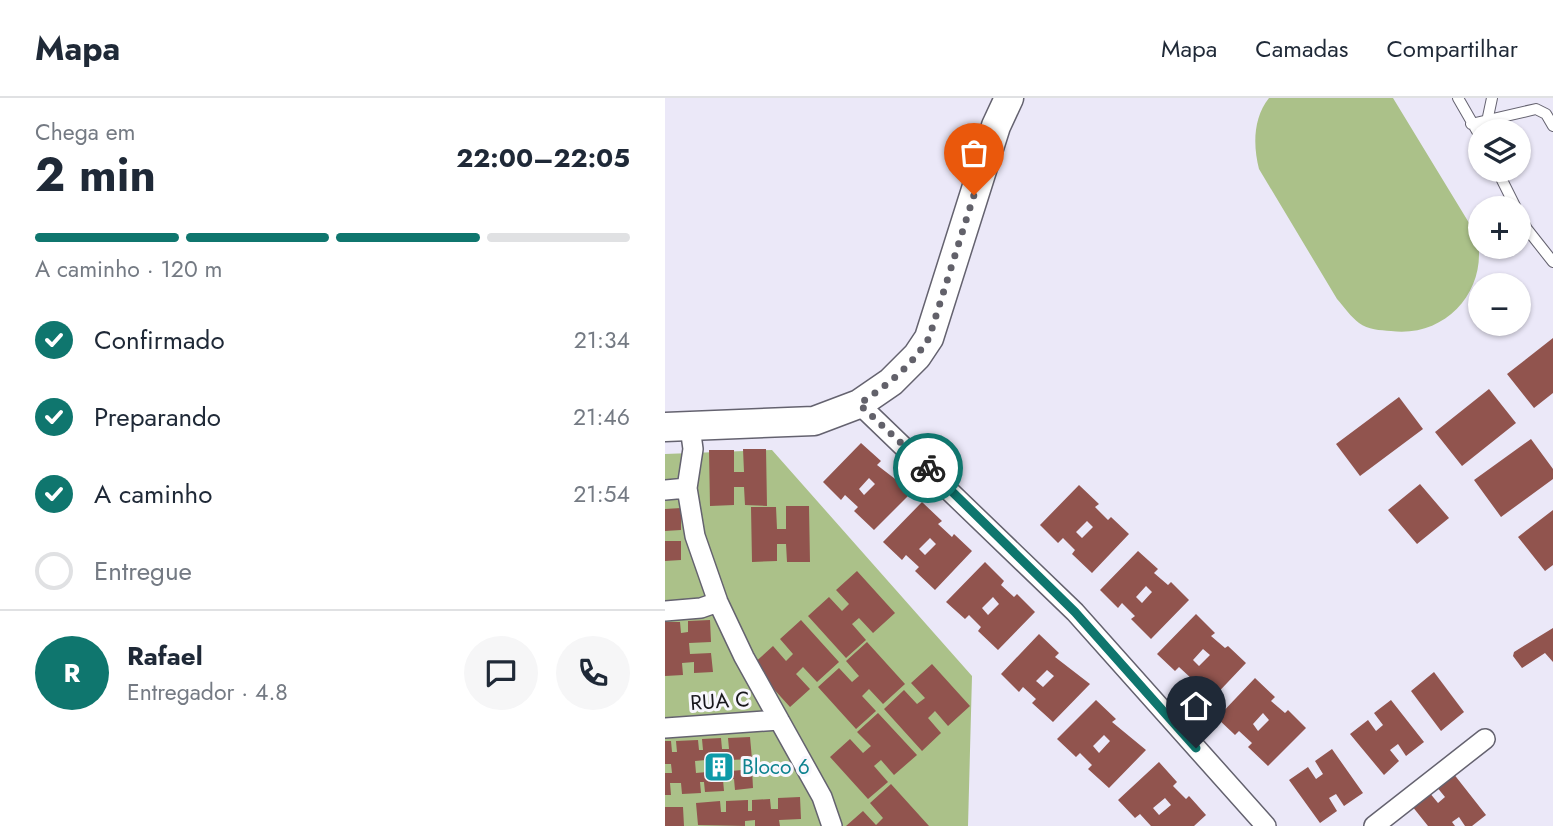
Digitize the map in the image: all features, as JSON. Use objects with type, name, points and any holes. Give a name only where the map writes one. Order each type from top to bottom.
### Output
[{"type":"main road","points":[[677,427],[814,421],[859,404],[891,382],[918,356],[929,338],[996,125],[1009,98]]},
{"type":"street","points":[[859,404],[1075,612],[1265,826]]},
{"type":"street","points":[[677,427],[693,449],[687,488],[695,536],[718,602],[779,720],[823,797],[832,826]]},
{"type":"street","points":[[665,490],[687,488]]},
{"type":"street","points":[[665,611],[701,608],[718,602]]},
{"type":"street","name":"RUA C","points":[[665,728],[779,720]]},
{"type":"street","points":[[1374,826],[1485,739]]},
{"type":"lane","points":[[1458,98],[1468,119]]},
{"type":"lane","points":[[1488,119],[1492,98]]},
{"type":"lane","points":[[1508,119],[1536,109],[1546,114],[1553,126]]},
{"type":"lane","points":[[1531,234],[1553,262]]},
{"type":"green space","points":[[1269,98],[1393,98],[1468,221],[1468,259],[1479,259],[1476,273],[1468,273],[1468,295],[1446,318],[1429,327],[1391,331],[1366,327],[1350,315],[1337,299],[1259,169],[1256,132]]},
{"type":"green space","points":[[772,450],[972,676],[968,826],[665,826],[665,454]]},
{"type":"building","points":[[1553,338],[1553,393],[1534,408],[1507,374]]},
{"type":"building","points":[[1489,389],[1516,423],[1462,466],[1435,432]]},
{"type":"building","points":[[1399,397],[1423,429],[1360,476],[1336,444]]},
{"type":"building","points":[[1531,439],[1553,469],[1553,479],[1501,517],[1474,480]]},
{"type":"building","points":[[861,443],[881,461],[877,465],[912,492],[874,530],[854,511],[858,507],[845,495],[841,500],[823,482]],"holes":[[[869,478],[875,484],[864,495],[859,489]]]},
{"type":"building","points":[[743,449],[766,449],[767,506],[745,505],[744,487],[734,487],[734,505],[710,506],[709,450],[734,450],[734,472],[744,472]]},
{"type":"building","points":[[1420,484],[1449,518],[1417,544],[1388,510]]},
{"type":"building","points":[[1079,485],[1099,504],[1095,507],[1108,520],[1111,517],[1129,534],[1092,573],[1072,554],[1075,550],[1063,538],[1058,543],[1040,525]],"holes":[[[1087,521],[1093,527],[1082,538],[1076,532]]]},
{"type":"building","points":[[922,502],[942,521],[938,524],[952,537],[954,534],[972,551],[935,590],[915,571],[919,567],[906,555],[902,560],[883,542]],"holes":[[[930,538],[936,544],[925,555],[919,549]]]},
{"type":"building","points":[[786,506],[809,506],[810,562],[787,562],[786,544],[777,544],[777,561],[752,562],[751,507],[776,507],[777,529],[786,529]]},
{"type":"building","points":[[681,508],[681,530],[665,531],[665,509]]},
{"type":"building","points":[[1553,510],[1553,565],[1545,571],[1518,537]]},
{"type":"building","points":[[665,541],[681,541],[681,560],[665,561]]},
{"type":"building","points":[[1138,551],[1158,569],[1154,573],[1168,585],[1171,582],[1189,600],[1151,639],[1131,619],[1135,616],[1122,603],[1118,608],[1100,590]],"holes":[[[1146,586],[1152,592],[1142,603],[1136,597]]]},
{"type":"building","points":[[985,562],[1004,581],[1001,585],[1014,597],[1017,594],[1035,612],[998,650],[978,631],[981,627],[969,615],[965,619],[946,602]],"holes":[[[993,597],[999,604],[988,615],[982,608]]]},
{"type":"building","points":[[857,571],[895,613],[873,633],[859,618],[852,624],[866,640],[846,658],[808,616],[829,597],[842,611],[849,604],[836,590]]},
{"type":"building","points":[[1196,614],[1215,633],[1211,636],[1225,648],[1228,646],[1246,663],[1209,702],[1189,682],[1192,679],[1179,667],[1175,671],[1157,654]],"holes":[[[1203,649],[1210,655],[1199,666],[1193,660]]]},
{"type":"building","points":[[710,620],[711,642],[689,643],[690,654],[711,653],[713,672],[694,673],[694,662],[682,663],[683,675],[665,676],[665,622],[680,622],[681,633],[688,632],[688,621]]},
{"type":"building","points":[[801,620],[839,662],[817,682],[803,667],[796,674],[810,689],[790,707],[752,665],[773,646],[786,661],[793,654],[780,639]]},
{"type":"building","points":[[1553,628],[1553,662],[1545,653],[1522,668],[1513,656],[1514,652]]},
{"type":"building","points":[[1039,634],[1059,653],[1055,657],[1090,684],[1053,722],[1032,703],[1036,699],[1023,687],[1019,692],[1001,674]],"holes":[[[1047,670],[1054,676],[1043,687],[1036,681]]]},
{"type":"building","points":[[867,642],[905,684],[883,704],[869,689],[862,696],[876,711],[856,729],[818,687],[839,668],[852,682],[859,676],[846,661]]},
{"type":"building","points":[[932,664],[970,706],[948,726],[935,711],[928,718],[941,733],[922,751],[884,709],[904,690],[917,704],[925,698],[911,683]]},
{"type":"building","points":[[1434,672],[1464,712],[1441,731],[1411,691]]},
{"type":"building","points":[[1255,678],[1275,697],[1271,701],[1285,713],[1288,710],[1306,728],[1268,766],[1248,747],[1252,743],[1239,731],[1235,735],[1217,718]],"holes":[[[1263,713],[1269,720],[1258,731],[1253,724]]]},
{"type":"building","points":[[1096,700],[1116,719],[1112,722],[1146,750],[1109,788],[1088,769],[1092,765],[1080,753],[1076,757],[1057,739]],"holes":[[[1104,735],[1110,741],[1099,753],[1093,746]]]},
{"type":"building","points":[[1391,700],[1424,742],[1406,756],[1398,744],[1390,750],[1399,761],[1384,775],[1350,734],[1368,720],[1376,731],[1383,725],[1374,713]]},
{"type":"building","points":[[878,713],[917,755],[894,775],[881,760],[874,766],[888,782],[868,799],[830,757],[850,739],[863,753],[871,746],[857,732]]},
{"type":"building","name":"Bloco 6","points":[[750,737],[752,759],[730,760],[731,771],[752,769],[753,788],[735,790],[734,779],[723,780],[724,791],[705,792],[704,782],[700,782],[701,793],[682,794],[681,783],[670,783],[671,795],[665,795],[665,773],[672,773],[671,764],[665,764],[665,741],[671,741],[672,752],[677,752],[676,741],[698,740],[699,750],[703,750],[702,739],[721,738],[722,749],[729,749],[728,738]],"holes":[[[706,760],[707,772],[696,773],[695,761]]]},
{"type":"building","points":[[1332,749],[1363,793],[1344,806],[1336,794],[1329,798],[1337,811],[1320,823],[1289,780],[1308,767],[1316,779],[1323,774],[1315,761]]},
{"type":"building","points":[[1159,762],[1177,782],[1173,786],[1186,799],[1189,796],[1206,815],[1194,826],[1151,826],[1140,814],[1135,818],[1118,800]],"holes":[[[1165,798],[1171,805],[1159,815],[1153,808]]]},
{"type":"building","points":[[1453,773],[1486,815],[1472,826],[1465,826],[1459,817],[1452,822],[1455,826],[1428,826],[1412,806],[1429,792],[1438,803],[1445,797],[1436,786]]},
{"type":"building","points":[[891,784],[929,826],[846,826],[863,811],[876,825],[883,818],[870,803]]},
{"type":"building","points":[[800,797],[801,819],[779,820],[780,826],[755,826],[755,820],[745,821],[745,826],[698,825],[696,803],[720,801],[721,812],[726,812],[726,801],[748,800],[748,811],[752,811],[752,800],[770,799],[771,809],[778,809],[778,798]]},
{"type":"building","points":[[665,807],[683,807],[684,826],[665,826]]},
{"type":"way so far","points":[[928,468],[859,404],[891,382],[918,356],[929,338],[974,195]]},
{"type":"place","name":"Bloco 6","points":[[719,767]]},
{"type":"route","points":[[928,468],[1075,612],[1196,748]]}]
